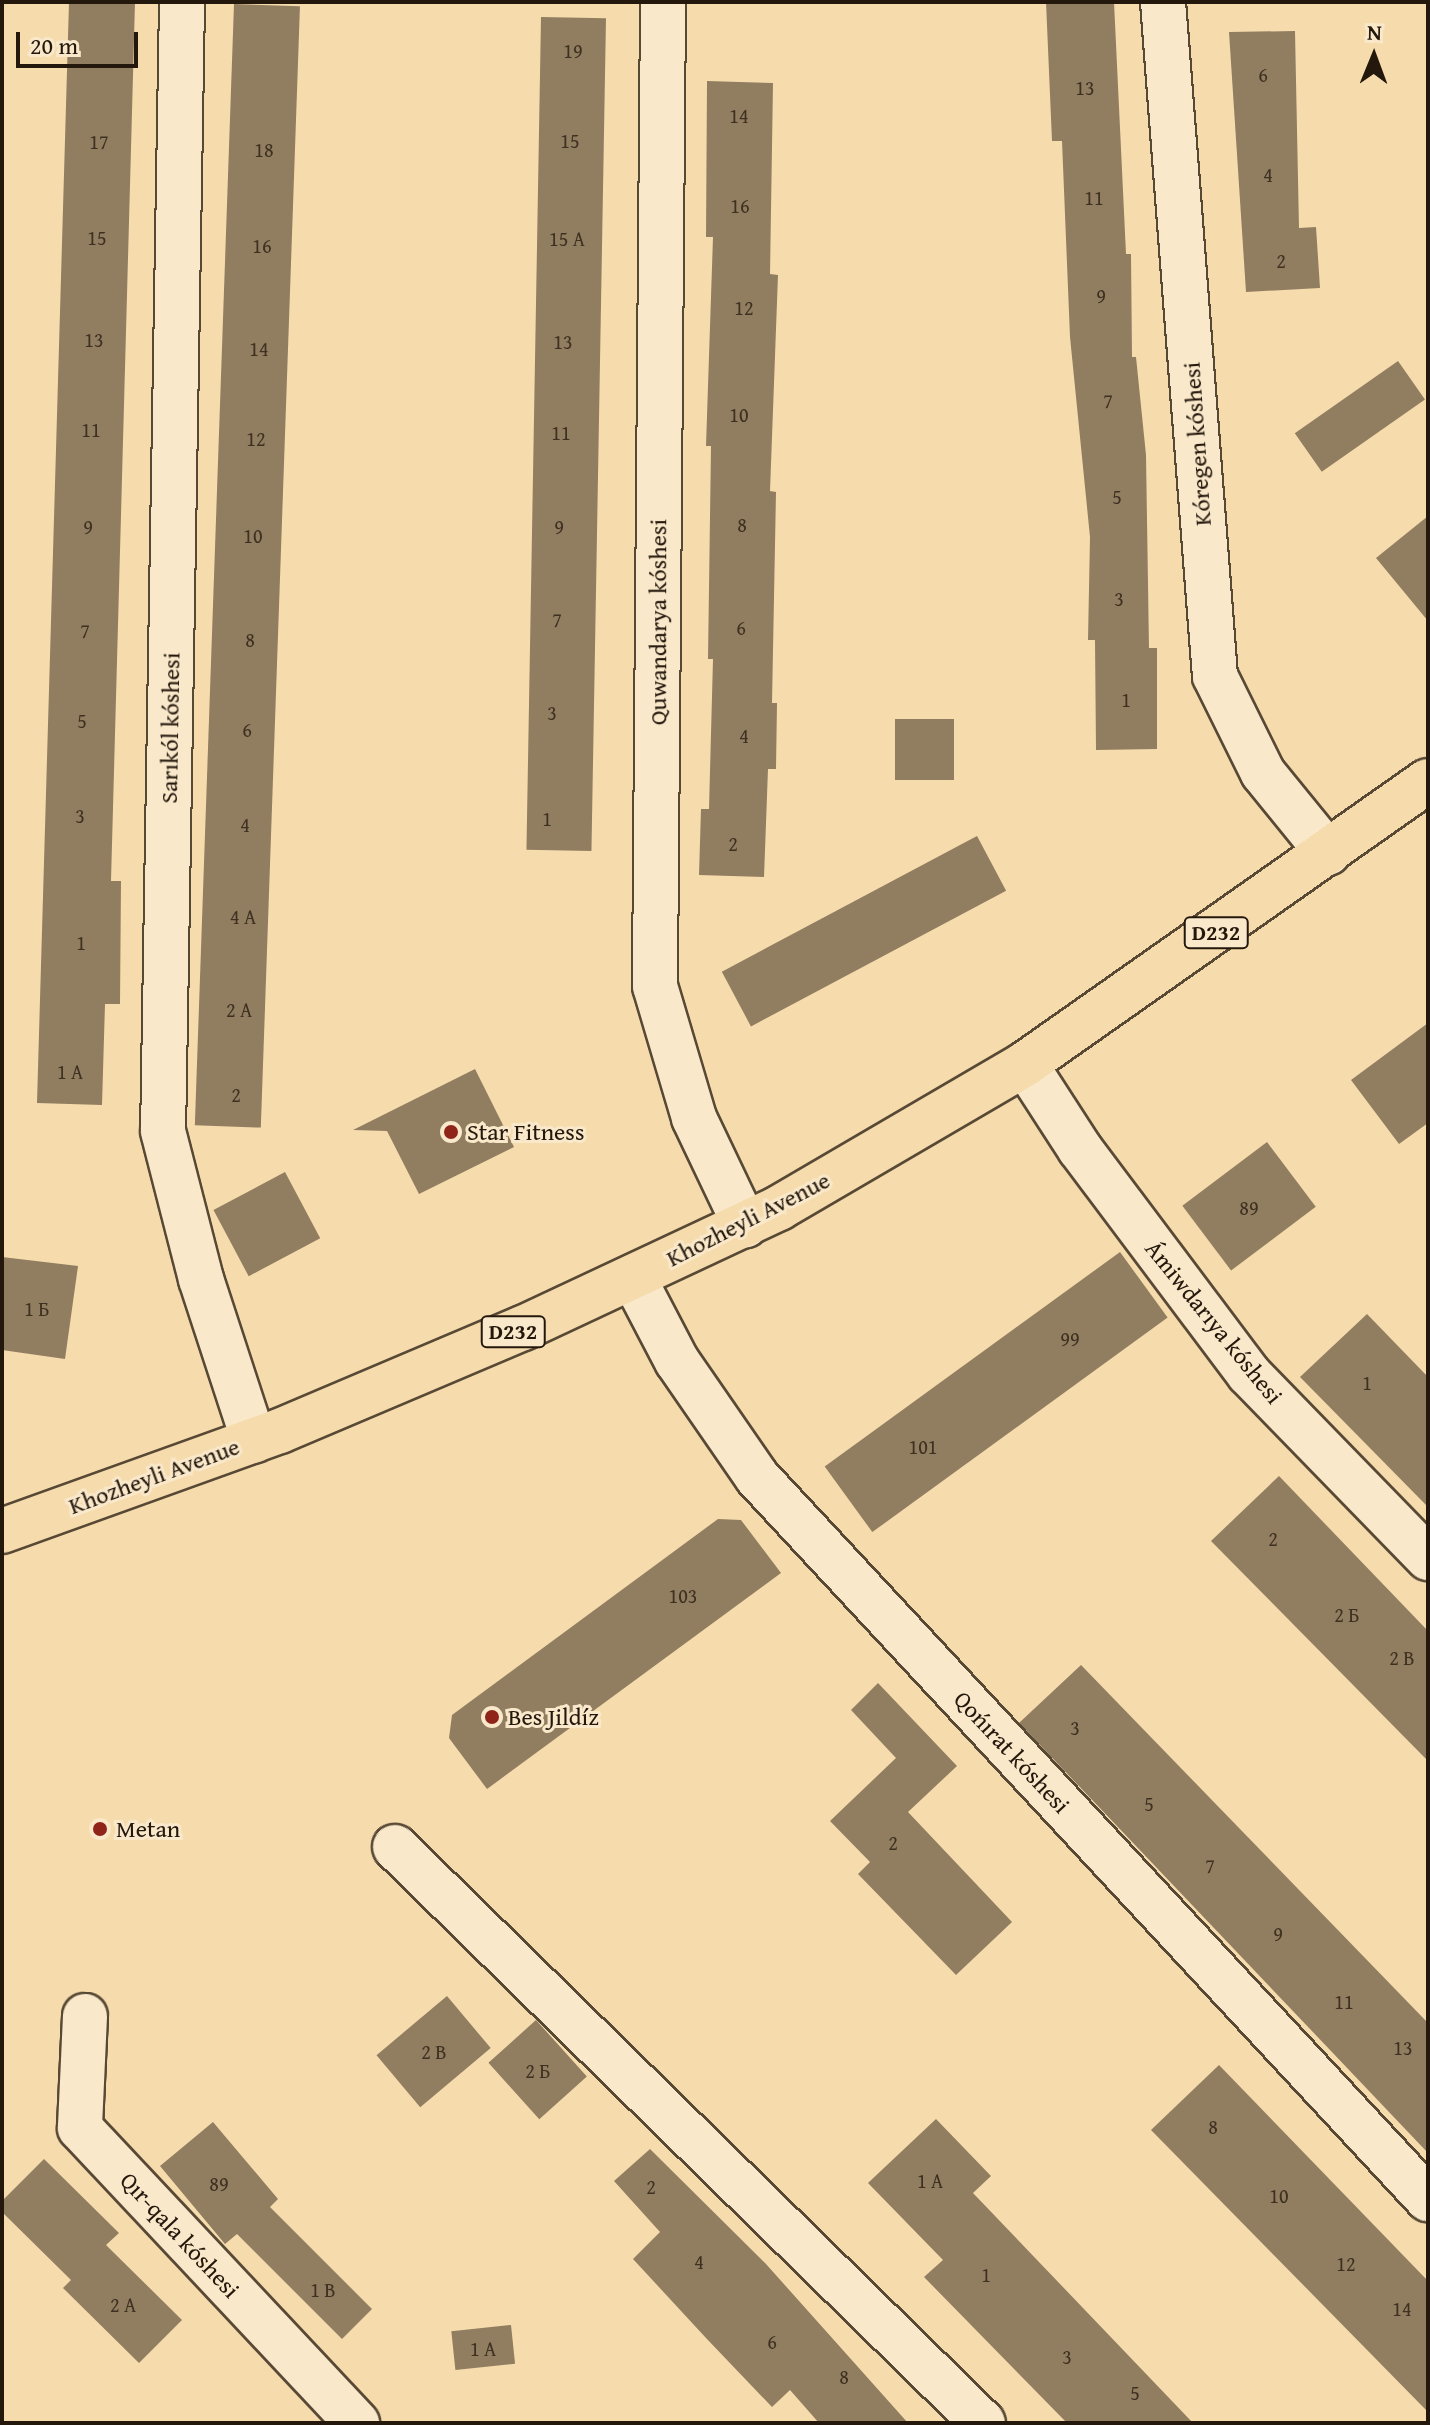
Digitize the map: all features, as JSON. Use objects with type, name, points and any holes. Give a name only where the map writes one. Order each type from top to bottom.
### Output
[{"type":"main road","name":"Khozheyli Avenue","points":[[2,1531],[254,1441],[633,1277],[745,1225],[1025,1064],[1428,781]]},
{"type":"street","name":"Sarıkól kóshesi","points":[[182,2],[163,1131],[201,1279],[254,1441]]},
{"type":"street","name":"Quwandarya kóshesi","points":[[663,2],[655,986],[694,1118],[745,1225]]},
{"type":"street","name":"Kóregen kóshesi","points":[[1163,2],[1215,676],[1263,773],[1328,853]]},
{"type":"street","name":"Ámiwdarıya kóshesi","points":[[1025,1064],[1080,1149],[1249,1374],[1428,1558]]},
{"type":"street","name":"Qońırat kóshesi","points":[[633,1277],[677,1361],[757,1477],[1428,2199]]},
{"type":"street","points":[[395,1847],[983,2423]]},
{"type":"street","name":"Qır-qala kóshesi","points":[[85,2016],[80,2128],[357,2423]]},
{"type":"building","points":[[69,2],[135,2],[111,881],[121,881],[120,1004],[105,1004],[102,1105],[37,1103]]},
{"type":"building","points":[[1046,2],[1114,2],[1126,254],[1131,254],[1132,357],[1136,357],[1146,455],[1149,648],[1157,648],[1157,749],[1096,750],[1095,640],[1088,640],[1090,537],[1070,337],[1062,141],[1052,141]]},
{"type":"building","points":[[234,4],[300,6],[261,1128],[195,1125]]},
{"type":"building","points":[[541,17],[606,18],[591,851],[526,850]]},
{"type":"building","points":[[1295,31],[1299,228],[1316,227],[1320,288],[1246,292],[1229,32]]},
{"type":"building","points":[[707,81],[773,83],[770,274],[778,275],[770,491],[776,492],[772,703],[777,703],[776,769],[768,769],[764,877],[699,875],[701,809],[709,809],[713,659],[708,659],[711,446],[706,446],[713,237],[706,237]]},
{"type":"building","points":[[1398,361],[1425,400],[1322,472],[1295,433]]},
{"type":"building","points":[[1428,516],[1428,621],[1376,558]]},
{"type":"building","points":[[895,719],[954,719],[954,780],[895,780]]},
{"type":"building","points":[[977,836],[1006,891],[751,1026],[722,972]]},
{"type":"building","points":[[1428,1023],[1428,1123],[1399,1144],[1351,1080]]},
{"type":"building","points":[[475,1069],[514,1147],[419,1194],[387,1131],[353,1130]]},
{"type":"building","points":[[1267,1142],[1316,1207],[1231,1270],[1182,1206]]},
{"type":"building","points":[[285,1172],[320,1238],[249,1276],[213,1210]]},
{"type":"building","points":[[1120,1252],[1168,1318],[872,1532],[825,1467]]},
{"type":"building","points":[[2,1257],[78,1266],[65,1359],[2,1350]]},
{"type":"building","points":[[1367,1314],[1428,1377],[1428,1507],[1300,1377]]},
{"type":"building","points":[[1279,1476],[1428,1631],[1428,1761],[1211,1541]]},
{"type":"building","points":[[718,1519],[741,1520],[781,1573],[487,1789],[449,1738],[452,1715]]},
{"type":"building","points":[[1081,1665],[1428,2023],[1428,2153],[1019,1723]]},
{"type":"building","points":[[878,1683],[957,1766],[908,1812],[1012,1922],[956,1975],[858,1874],[870,1862],[830,1821],[896,1758],[851,1710]]},
{"type":"building","points":[[447,1996],[491,2048],[420,2107],[377,2055]]},
{"type":"building","points":[[536,2020],[587,2076],[539,2119],[488,2063]]},
{"type":"building","points":[[1219,2065],[1428,2281],[1428,2412],[1151,2130]]},
{"type":"building","points":[[936,2119],[991,2176],[973,2193],[1193,2423],[1067,2423],[924,2277],[943,2260],[868,2183]]},
{"type":"building","points":[[213,2122],[278,2199],[270,2207],[372,2309],[342,2339],[237,2234],[225,2244],[160,2166]]},
{"type":"building","points":[[650,2149],[766,2264],[908,2423],[819,2423],[790,2390],[772,2407],[706,2338],[633,2259],[660,2232],[614,2181]]},
{"type":"building","points":[[44,2159],[119,2233],[106,2245],[182,2320],[139,2363],[63,2288],[71,2280],[2,2212],[2,2201]]},
{"type":"building","points":[[511,2325],[515,2364],[455,2370],[451,2331]]},
{"type":"place","name":"Star Fitness","points":[[451,1132]]},
{"type":"place","name":"Bes Jildíz","points":[[492,1717]]},
{"type":"place","name":"Metan","points":[[100,1829]]}]
